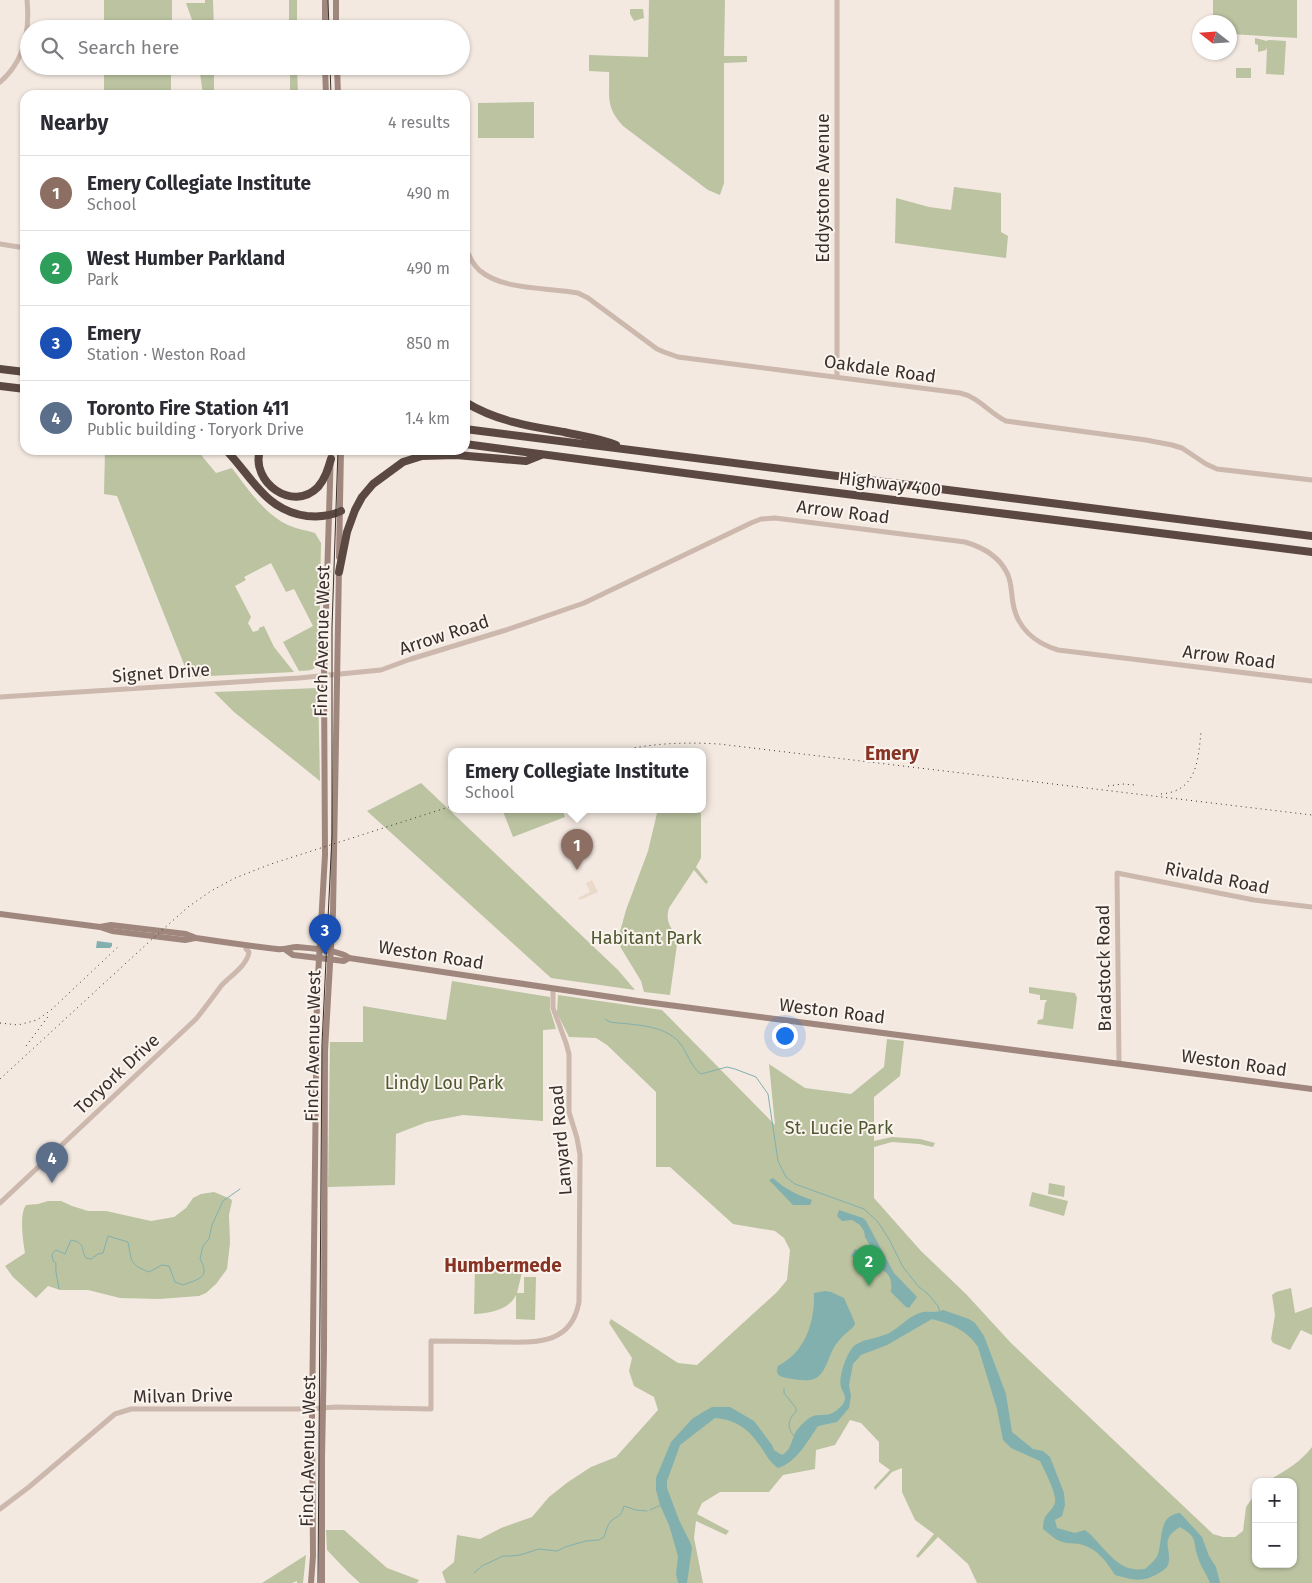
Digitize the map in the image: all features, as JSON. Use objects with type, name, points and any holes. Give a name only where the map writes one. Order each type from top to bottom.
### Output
[{"type":"highway","points":[[0,369],[20,371]]},
{"type":"highway","points":[[0,386],[20,388]]},
{"type":"highway","points":[[470,405],[498,419],[601,439],[622,448]]},
{"type":"highway","name":"Highway 400","points":[[470,430],[1312,536]]},
{"type":"highway","name":"Highway 400","points":[[470,445],[1312,552]]},
{"type":"highway","points":[[230,455],[268,498],[282,509],[310,516],[341,511]]},
{"type":"highway","points":[[259,455],[258,465],[263,476],[274,489],[288,496],[303,496],[314,490],[324,478],[331,459]]},
{"type":"highway","points":[[339,572],[346,532],[354,510],[373,484],[403,462],[422,456],[456,455],[526,460],[543,455]]},
{"type":"main road","points":[[325,0],[325,20]]},
{"type":"main road","points":[[336,0],[336,20]]},
{"type":"main road","points":[[325,75],[326,90]]},
{"type":"main road","points":[[337,75],[338,90]]},
{"type":"main road","name":"Finch Avenue West","points":[[312,1583],[312,1409],[319,957],[325,855],[324,675],[331,455]]},
{"type":"main road","name":"Finch Avenue West","points":[[322,1583],[325,1051],[334,872],[341,455]]},
{"type":"main road","name":"Weston Road","points":[[0,914],[100,927],[111,925],[186,934],[196,938],[246,947],[286,950],[294,947],[320,950],[344,961],[349,958],[553,989],[1312,1089]]},
{"type":"main road","name":"Weston Road","points":[[286,950],[294,955],[319,957],[330,955]]},
{"type":"street","points":[[27,0],[28,20]]},
{"type":"street","name":"Eddystone Avenue","points":[[837,0],[837,377]]},
{"type":"street","points":[[0,82],[15,66],[20,55]]},
{"type":"street","points":[[0,244],[20,247]]},
{"type":"street","name":"Oakdale Road","points":[[470,258],[479,270],[492,278],[508,284],[578,293],[588,298],[646,341],[664,352],[682,357],[966,395],[978,401],[995,416],[1006,421],[1163,443],[1182,448],[1217,469],[1312,480]]},
{"type":"street","name":"Arrow Road","points":[[324,675],[381,670],[584,603],[748,524],[761,519],[776,518],[965,542],[982,548],[996,558],[1007,572],[1010,579],[1013,605],[1024,629],[1041,644],[1058,650],[1312,681]]},
{"type":"street","name":"Signet Drive","points":[[0,696],[324,675]]},
{"type":"street","name":"Rivalda Road","points":[[1117,873],[1254,900],[1312,907]]},
{"type":"street","name":"Bradstock Road","points":[[1117,873],[1119,1063]]},
{"type":"street","name":"Toryork Drive","points":[[0,1203],[193,1022],[222,986],[241,967],[246,959],[243,955],[246,947]]},
{"type":"street","name":"Lanyard Road","points":[[431,1409],[431,1341],[542,1341],[564,1331],[576,1314],[579,1302],[580,1154],[569,1112],[569,1054],[553,1008],[553,989]]},
{"type":"street","name":"Milvan Drive","points":[[0,1510],[122,1410],[363,1407],[431,1409]]},
{"type":"green space","points":[[104,0],[172,0],[172,20],[104,20]]},
{"type":"green space","points":[[205,0],[213,0],[214,20],[192,20],[186,3],[205,3]]},
{"type":"green space","points":[[289,0],[297,0],[297,20],[289,20]]},
{"type":"green space","points":[[649,0],[725,0],[724,56],[747,56],[747,62],[724,63],[724,183],[720,195],[708,190],[623,126],[613,113],[611,107],[609,72],[589,71],[589,55],[648,57]]},
{"type":"green space","points":[[1213,0],[1297,0],[1297,38],[1237,34],[1237,15],[1213,15]]},
{"type":"green space","points":[[630,9],[643,9],[644,18],[634,21],[630,14]]},
{"type":"green space","points":[[1255,38],[1267,41],[1286,41],[1284,75],[1266,74],[1267,47],[1266,50],[1258,52]]},
{"type":"green space","points":[[1236,68],[1251,68],[1251,78],[1236,78]]},
{"type":"green space","points":[[104,75],[171,75],[171,90],[104,90]]},
{"type":"green space","points":[[200,75],[214,75],[214,90],[202,90]]},
{"type":"green space","points":[[290,75],[297,75],[298,90],[290,90]]},
{"type":"green space","points":[[534,102],[534,138],[478,138],[478,103]]},
{"type":"green space","points":[[954,187],[1001,193],[1001,232],[1008,236],[1006,258],[895,243],[896,198],[929,207],[951,210]]},
{"type":"green space","points":[[105,455],[201,455],[216,473],[232,468],[257,500],[279,520],[291,526],[315,533],[321,543],[319,659],[314,668],[299,671],[283,642],[313,626],[294,589],[286,592],[271,563],[244,577],[246,580],[235,586],[251,617],[248,623],[253,632],[264,626],[274,647],[294,672],[189,677],[117,496],[104,494]]},
{"type":"green space","points":[[318,688],[320,781],[234,712],[214,692]]},
{"type":"green space","points":[[421,783],[448,809],[448,813],[453,813],[618,970],[635,990],[551,978],[367,811]]},
{"type":"green space","points":[[504,813],[564,813],[565,817],[513,837]]},
{"type":"green space","name":"Habitant Park","points":[[657,813],[701,813],[701,858],[696,867],[708,882],[706,884],[694,870],[669,908],[669,924],[678,937],[670,995],[644,992],[641,981],[621,948],[618,939],[626,910],[648,851]]},
{"type":"green space","name":"Lindy Lou Park","points":[[452,981],[550,997],[550,1009],[556,1029],[543,1030],[543,1121],[463,1115],[427,1122],[396,1134],[395,1185],[328,1187],[330,1042],[363,1042],[363,1006],[446,1020]]},
{"type":"green space","points":[[1029,987],[1075,993],[1077,998],[1073,1029],[1037,1024],[1038,1020],[1043,1019],[1045,1003],[1047,1001],[1040,1000],[1040,995],[1029,993]]},
{"type":"green space","name":"St. Lucie Park","points":[[558,995],[662,1010],[775,1125],[769,1064],[805,1088],[851,1094],[884,1067],[887,1039],[904,1041],[900,1076],[874,1097],[874,1141],[892,1137],[920,1139],[935,1143],[933,1147],[892,1142],[874,1147],[874,1198],[921,1251],[966,1294],[1011,1343],[1213,1534],[1223,1537],[1235,1537],[1243,1531],[1246,1507],[1252,1499],[1252,1568],[1297,1568],[1297,1478],[1273,1478],[1297,1462],[1312,1447],[1312,1583],[977,1583],[968,1564],[938,1537],[918,1558],[916,1556],[934,1534],[915,1520],[902,1492],[902,1468],[892,1472],[875,1490],[874,1487],[890,1470],[879,1462],[879,1442],[861,1423],[850,1420],[835,1445],[816,1450],[815,1469],[783,1475],[769,1492],[720,1492],[702,1503],[697,1514],[729,1531],[726,1535],[696,1521],[694,1538],[703,1583],[446,1583],[442,1572],[454,1562],[457,1535],[480,1539],[501,1528],[532,1517],[549,1497],[568,1482],[591,1467],[616,1457],[658,1410],[654,1397],[634,1386],[629,1371],[632,1358],[609,1323],[611,1319],[678,1363],[697,1365],[777,1292],[787,1280],[790,1250],[784,1238],[775,1231],[733,1224],[670,1167],[656,1167],[656,1092],[607,1045],[596,1038],[569,1037],[557,1013]]},
{"type":"green space","points":[[1049,1183],[1065,1186],[1064,1197],[1048,1194]]},
{"type":"green space","points":[[214,1192],[232,1201],[229,1215],[230,1243],[227,1269],[216,1284],[206,1293],[199,1296],[159,1299],[120,1298],[88,1290],[60,1290],[48,1286],[36,1298],[13,1277],[5,1266],[25,1253],[22,1221],[26,1205],[61,1201],[88,1211],[106,1211],[151,1221],[174,1217],[186,1208],[193,1198],[201,1194]]},
{"type":"green space","points":[[1032,1192],[1068,1201],[1064,1216],[1029,1206]]},
{"type":"green space","points":[[475,1267],[523,1268],[517,1293],[524,1293],[524,1277],[536,1277],[535,1320],[516,1319],[516,1295],[503,1308],[492,1312],[474,1314]]},
{"type":"green space","points":[[1291,1288],[1295,1313],[1312,1307],[1312,1335],[1301,1330],[1290,1350],[1273,1343],[1271,1339],[1275,1315],[1272,1295]]},
{"type":"green space","points":[[326,1530],[344,1530],[387,1568],[419,1580],[417,1583],[360,1583],[327,1550]]},
{"type":"green space","points":[[306,1555],[303,1583],[297,1583],[297,1581],[292,1583],[262,1583]]},
{"type":"shaded area","points":[[592,880],[598,892],[580,900],[578,898],[590,892],[586,883]]},
{"type":"water","points":[[97,941],[112,943],[112,946],[110,948],[96,948]]},
{"type":"water","points":[[773,1178],[791,1191],[812,1200],[810,1205],[793,1205],[769,1180]]},
{"type":"water","points":[[839,1210],[863,1218],[866,1221],[894,1273],[917,1297],[909,1308],[891,1292],[891,1281],[886,1273],[879,1268],[867,1270],[851,1256],[855,1249],[874,1260],[877,1257],[860,1225],[852,1220],[842,1221],[837,1216]]},
{"type":"water","points":[[825,1291],[844,1298],[855,1323],[854,1326],[834,1347],[824,1370],[816,1378],[801,1380],[780,1376],[777,1373],[778,1366],[802,1345],[810,1326],[813,1315],[814,1293]]},
{"type":"water","points":[[943,1310],[975,1323],[984,1336],[1006,1394],[1012,1432],[1033,1449],[1043,1451],[1050,1457],[1064,1493],[1065,1505],[1062,1516],[1055,1520],[1057,1528],[1075,1533],[1085,1530],[1120,1564],[1133,1569],[1145,1569],[1158,1554],[1163,1529],[1168,1518],[1180,1513],[1202,1537],[1209,1556],[1216,1567],[1220,1583],[1210,1583],[1196,1552],[1194,1540],[1190,1534],[1180,1527],[1173,1532],[1168,1541],[1169,1560],[1166,1568],[1153,1576],[1137,1580],[1115,1575],[1105,1561],[1093,1550],[1081,1544],[1060,1541],[1043,1529],[1044,1519],[1053,1507],[1055,1499],[1040,1461],[1011,1448],[1003,1440],[997,1409],[978,1347],[974,1341],[964,1332],[946,1323],[932,1319],[887,1345],[861,1355],[853,1364],[849,1385],[851,1396],[849,1408],[837,1422],[818,1426],[801,1451],[785,1465],[778,1468],[769,1460],[748,1432],[737,1424],[723,1419],[715,1418],[680,1445],[667,1481],[667,1488],[692,1548],[687,1583],[678,1583],[676,1574],[678,1557],[669,1525],[660,1505],[656,1490],[656,1478],[671,1442],[692,1419],[712,1407],[730,1407],[754,1421],[774,1450],[782,1455],[789,1448],[796,1431],[806,1420],[815,1416],[831,1414],[843,1404],[845,1395],[840,1383],[842,1371],[849,1353],[855,1345],[895,1330],[916,1314]]},
{"type":"waterway","points":[[605,1019],[610,1022],[656,1029],[672,1036],[679,1042],[694,1067],[701,1074],[727,1067],[756,1077],[768,1094],[778,1161],[786,1177],[795,1184],[864,1209],[878,1222],[903,1267],[918,1286],[938,1306],[940,1312]]},
{"type":"waterway","points":[[59,1289],[56,1263],[53,1261],[52,1254],[56,1250],[65,1254],[71,1240],[81,1244],[86,1258],[91,1259],[103,1253],[108,1236],[128,1242],[132,1262],[138,1267],[149,1272],[162,1265],[169,1266],[175,1282],[183,1285],[198,1279],[204,1270],[200,1259],[203,1246],[209,1239],[212,1225],[223,1201],[240,1189]]},
{"type":"waterway","points":[[784,1389],[784,1393],[796,1408],[796,1412],[791,1418],[789,1425],[795,1437]]},
{"type":"waterway","points":[[650,1510],[661,1505]]},
{"type":"waterway","points":[[474,1573],[482,1566],[503,1556],[520,1555],[539,1549],[557,1551],[586,1541],[599,1540],[604,1537],[611,1521],[621,1514],[624,1506],[647,1511]]},
{"type":"tram line","points":[[328,0],[329,20]]},
{"type":"tram line","points":[[330,75],[331,90]]},
{"type":"tram line","points":[[318,1583],[322,1044],[332,836],[332,627],[338,455]]},
{"type":"railway","points":[[1161,794],[1173,792],[1189,781],[1197,764],[1201,732]]},
{"type":"railway","points":[[634,748],[669,744],[719,744],[1312,815]]},
{"type":"railway","points":[[1108,786],[1135,785]]},
{"type":"railway","points":[[0,1079],[188,907],[211,891],[235,878],[271,864],[448,807]]},
{"type":"railway","points":[[0,1023],[18,1025],[37,1020],[51,1010],[119,946]]},
{"type":"railway","points":[[26,1046],[50,1014]]},
{"type":"place","name":"Emery Collegiate Institute","points":[[577,870]]},
{"type":"place","name":"Emery","points":[[325,955]]},
{"type":"place","name":"Toronto Fire Station 411","points":[[52,1183]]},
{"type":"place","name":"West Humber Parkland","points":[[869,1286]]},
{"type":"district","name":"Emery","points":[[892,753]]},
{"type":"district","name":"Humbermede","points":[[503,1265]]}]
